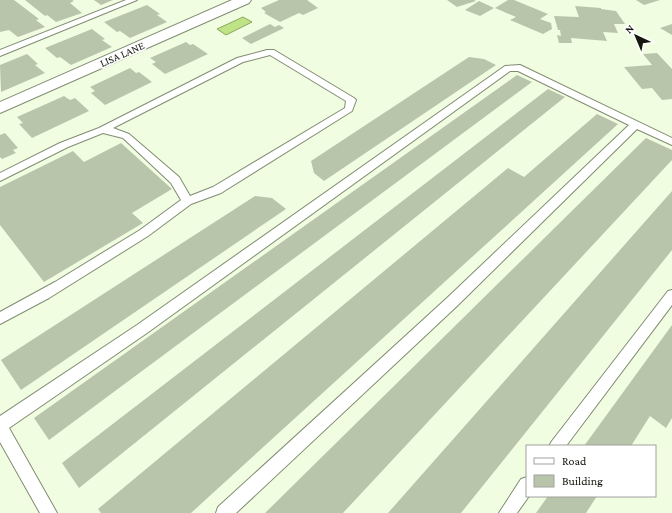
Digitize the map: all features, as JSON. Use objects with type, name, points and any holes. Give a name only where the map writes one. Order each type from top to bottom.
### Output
[{"type":"street","name":"LISA LANE","points":[[0,108],[244,0]]},
{"type":"lane","points":[[0,53],[133,0]]},
{"type":"lane","points":[[0,177],[64,145],[102,130],[240,60],[264,52],[271,52],[352,100],[349,109],[217,190],[187,201],[160,223],[38,299],[0,318]]},
{"type":"lane","points":[[49,513],[0,426],[142,329],[508,68],[520,68],[672,142]]},
{"type":"lane","points":[[224,513],[452,302],[636,124]]},
{"type":"lane","points":[[102,130],[126,136],[175,180],[187,201]]},
{"type":"lane","points":[[558,445],[672,295]]},
{"type":"lane","points":[[507,513],[526,486]]},
{"type":"shaded area","points":[[243,17],[252,22],[226,35],[217,29]]},
{"type":"building","points":[[0,0],[14,0],[39,19],[36,20],[45,27],[18,37],[9,30],[0,32]]},
{"type":"building","points":[[25,0],[72,0],[74,1],[70,3],[82,13],[56,22],[47,15],[45,16]]},
{"type":"building","points":[[94,0],[113,0],[101,5]]},
{"type":"building","points":[[279,0],[307,0],[318,8],[303,15],[299,13],[280,22],[264,13],[266,12],[261,8]]},
{"type":"building","points":[[447,0],[474,0],[476,1],[457,7]]},
{"type":"building","points":[[508,0],[514,0],[548,14],[540,19],[551,23],[552,29],[543,34],[510,20],[516,17],[495,8]]},
{"type":"building","points":[[636,0],[660,0],[644,5]]},
{"type":"building","points":[[479,1],[494,8],[480,16],[465,10]]},
{"type":"building","points":[[147,5],[160,14],[157,15],[167,22],[130,38],[120,31],[117,32],[104,22]]},
{"type":"building","points":[[575,6],[616,11],[625,24],[614,24],[618,33],[603,32],[607,41],[571,38],[572,43],[559,43],[557,35],[561,36],[560,30],[558,30],[554,16],[579,17]]},
{"type":"building","points":[[270,24],[275,27],[279,25],[284,28],[251,44],[242,38]]},
{"type":"building","points":[[672,24],[672,35],[660,28]]},
{"type":"building","points":[[92,29],[105,39],[102,40],[112,47],[71,65],[60,57],[57,58],[45,48]]},
{"type":"building","points":[[186,42],[190,45],[193,44],[208,54],[165,74],[152,64],[156,62],[150,58]]},
{"type":"building","points":[[657,53],[672,69],[672,99],[662,100],[652,88],[642,89],[624,67],[652,65],[643,54]]},
{"type":"building","points":[[27,54],[38,64],[35,65],[45,73],[1,92],[0,65]]},
{"type":"building","points":[[469,57],[484,59],[496,65],[324,181],[314,173],[311,161]]},
{"type":"building","points":[[130,68],[136,73],[139,72],[152,82],[105,105],[91,93],[95,91],[90,87]]},
{"type":"building","points":[[517,75],[532,82],[49,440],[34,418]]},
{"type":"building","points":[[548,89],[565,97],[79,488],[62,463]]},
{"type":"building","points":[[64,96],[70,100],[75,98],[89,111],[32,138],[19,124],[23,123],[17,117]]},
{"type":"building","points":[[597,114],[618,124],[191,513],[101,513],[98,509],[508,168],[524,177]]},
{"type":"building","points":[[5,133],[18,148],[13,150],[16,153],[2,159],[0,157],[0,135]]},
{"type":"building","points":[[646,138],[672,150],[672,160],[343,513],[265,513]]},
{"type":"building","points":[[121,143],[172,189],[132,213],[143,223],[44,282],[0,225],[0,187],[73,151],[84,162]]},
{"type":"building","points":[[672,191],[672,250],[461,513],[388,513]]},
{"type":"building","points":[[255,196],[272,198],[286,209],[21,390],[1,360]]},
{"type":"building","points":[[672,325],[672,418],[666,428],[650,416],[632,445],[585,445]]},
{"type":"building","points":[[547,497],[596,497],[586,513],[536,513]]}]
